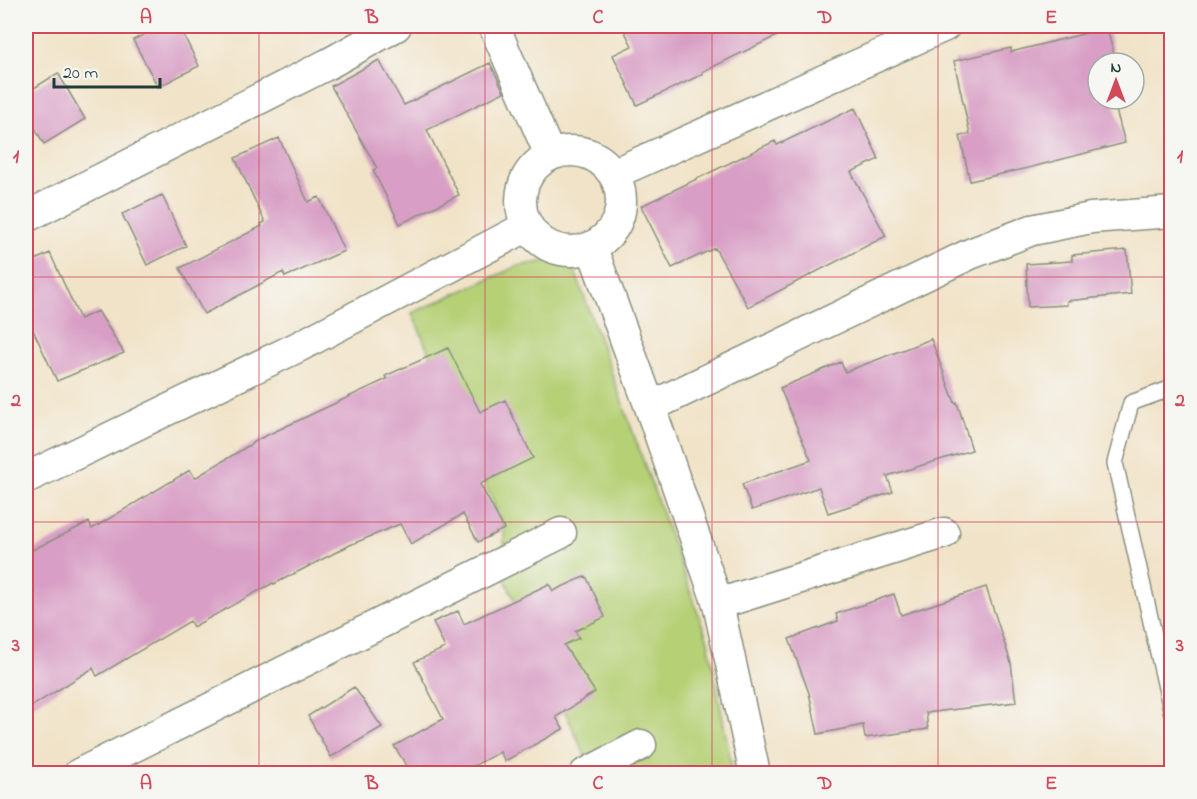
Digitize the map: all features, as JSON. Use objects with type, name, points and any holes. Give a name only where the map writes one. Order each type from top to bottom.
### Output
[{"type":"street","points":[[26,217],[328,64],[396,26]]},
{"type":"street","points":[[494,26],[550,155]]},
{"type":"street","points":[[614,174],[945,26]]},
{"type":"street","points":[[570,150],[591,154],[608,167],[619,184],[621,206],[615,226],[592,248],[561,250],[542,242],[528,226],[521,206],[522,186],[533,167],[550,155],[570,150]]},
{"type":"street","points":[[650,407],[970,254],[1032,230],[1091,219],[1172,212]]},
{"type":"street","points":[[26,478],[300,346],[528,226]]},
{"type":"street","points":[[592,248],[718,604],[755,774]]},
{"type":"street","points":[[79,774],[561,533]]},
{"type":"street","points":[[718,604],[944,533]]},
{"type":"street","points":[[585,774],[641,745]]},
{"type":"lane","points":[[1172,388],[1131,403],[1115,463],[1172,714]]},
{"type":"green space","points":[[553,260],[575,271],[708,641],[733,773],[593,773],[505,579],[504,528],[412,313],[518,266]]},
{"type":"building","points":[[161,26],[179,26],[199,66],[158,87],[133,40]]},
{"type":"building","points":[[622,26],[797,26],[637,105],[613,55],[632,46]]},
{"type":"building","points":[[1107,28],[1113,51],[1086,51],[1086,111],[1116,111],[1125,143],[970,181],[960,136],[970,134],[954,61],[1011,48],[1011,52]]},
{"type":"building","points":[[379,60],[404,105],[490,63],[504,92],[427,130],[459,195],[400,224],[373,170],[377,168],[331,86]]},
{"type":"building","points":[[58,73],[85,119],[44,144],[26,113],[26,93]]},
{"type":"building","points":[[855,108],[879,159],[851,172],[886,236],[748,307],[715,248],[672,268],[641,206],[775,141],[777,145]]},
{"type":"building","points":[[279,138],[308,202],[319,197],[344,251],[285,277],[283,272],[204,314],[180,268],[262,226],[261,224],[265,222],[235,158]]},
{"type":"building","points":[[162,195],[186,246],[147,265],[122,214]]},
{"type":"building","points":[[1127,250],[1131,294],[1067,301],[1067,305],[1028,307],[1026,264],[1072,261],[1072,255]]},
{"type":"building","points":[[50,253],[80,319],[98,311],[124,353],[57,381],[26,315],[26,264]]},
{"type":"building","points":[[931,339],[955,403],[957,402],[972,450],[887,476],[893,492],[828,513],[819,487],[752,510],[742,484],[811,460],[780,388],[841,362],[845,372]]},
{"type":"building","points":[[448,348],[480,412],[505,400],[533,458],[480,484],[504,529],[478,542],[463,514],[411,544],[400,524],[350,545],[273,583],[193,627],[190,621],[97,676],[93,668],[26,710],[26,553],[89,522],[92,529],[190,470],[195,478],[261,438],[387,379],[385,376]]},
{"type":"building","points":[[586,576],[605,617],[575,631],[579,638],[564,645],[595,692],[556,717],[563,729],[505,761],[500,752],[458,774],[412,774],[394,746],[443,719],[414,662],[445,648],[433,622],[458,611],[464,624],[549,584],[553,591]]},
{"type":"building","points":[[986,587],[1011,663],[1016,702],[926,713],[928,729],[865,738],[863,725],[818,734],[809,693],[789,639],[838,621],[836,614],[894,594],[901,615]]},
{"type":"building","points":[[354,687],[382,727],[331,757],[308,716]]}]
